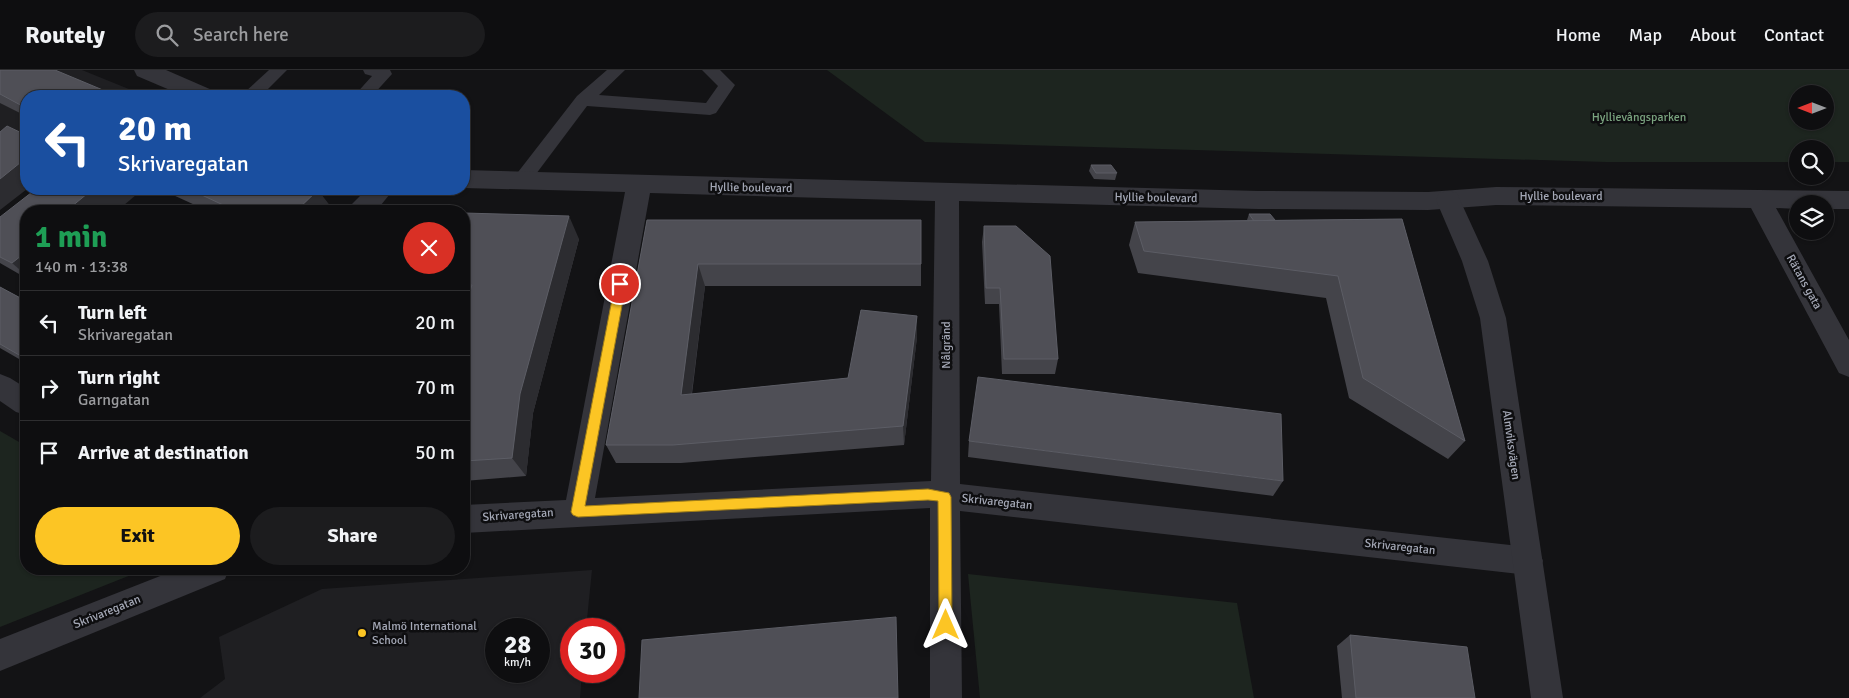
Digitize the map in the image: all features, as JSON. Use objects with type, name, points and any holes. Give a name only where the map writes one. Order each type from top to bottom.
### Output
[{"type":"street","points":[[145,70],[165,90]]},
{"type":"street","name":"Hyllie boulevard","points":[[470,179],[1238,200],[1448,200],[1496,196],[1849,200]]},
{"type":"street","points":[[578,512],[639,185]]},
{"type":"street","name":"Nålgränd","points":[[946,698],[944,497],[947,193]]},
{"type":"street","points":[[367,205],[376,195]]},
{"type":"street","name":"Rätans gata","points":[[1758,199],[1849,366]]},
{"type":"street","name":"Almviksvägen","points":[[1448,200],[1474,261],[1493,318],[1547,698]]},
{"type":"street","points":[[0,386],[20,399]]},
{"type":"street","name":"Skrivaregatan","points":[[470,519],[918,495],[1528,561]]},
{"type":"street","name":"Skrivaregatan","points":[[0,655],[199,575]]},
{"type":"lane","points":[[257,90],[279,70]]},
{"type":"lane","points":[[368,90],[384,74],[371,70]]},
{"type":"lane","points":[[522,181],[583,100],[617,70]]},
{"type":"lane","points":[[583,100],[710,109],[727,84],[710,70]]},
{"type":"shaded area","points":[[0,70],[82,70],[131,90],[20,90],[20,190],[0,206]]},
{"type":"shaded area","name":"Malmö International School","points":[[592,570],[587,618],[560,618],[560,683],[581,683],[580,698],[200,698],[225,679],[219,637],[322,589]]},
{"type":"green space","name":"Hyllievångsparken","points":[[827,70],[1849,70],[1849,162],[1834,162],[1834,140],[1789,140],[1789,162],[1606,162],[925,142]]},
{"type":"green space","points":[[0,431],[20,443],[20,575],[131,575],[0,627]]},
{"type":"green space","points":[[968,574],[1237,603],[1254,698],[980,698]]},
{"type":"building","points":[[0,70],[55,70],[103,90],[20,90],[20,105],[0,94]]},
{"type":"building","points":[[7,126],[20,132],[20,163],[0,179],[0,132]]},
{"type":"building","points":[[1091,165],[1111,165],[1117,173],[1096,173]]},
{"type":"building","points":[[28,195],[86,195],[73,205],[20,205],[20,257],[12,263],[0,257],[0,217]]},
{"type":"building","points":[[202,195],[313,195],[302,205],[223,205]]},
{"type":"building","points":[[470,213],[569,216],[520,394],[512,458],[470,461],[470,292],[472,285],[470,285]]},
{"type":"building","points":[[1249,214],[1270,214],[1275,220],[1254,221]]},
{"type":"building","points":[[1402,219],[1465,441],[1363,378],[1338,276],[1144,251],[1135,222]]},
{"type":"building","points":[[647,220],[921,220],[921,264],[698,264],[681,395],[848,378],[861,310],[917,316],[903,426],[673,445],[606,445]]},
{"type":"building","points":[[984,226],[1016,226],[1050,256],[1058,359],[1004,359],[1000,288],[986,288]]},
{"type":"building","points":[[0,287],[20,298],[20,356],[0,344]]},
{"type":"building","points":[[978,377],[1281,414],[1283,481],[969,441]]},
{"type":"building","points":[[896,617],[898,698],[639,698],[642,640]]},
{"type":"building","points":[[1350,635],[1467,647],[1475,698],[1356,698]]},
{"type":"place","name":"Malmö International School","points":[[362,633]]},
{"type":"route","points":[[620,284],[578,512],[928,494],[944,497],[946,625]]}]
